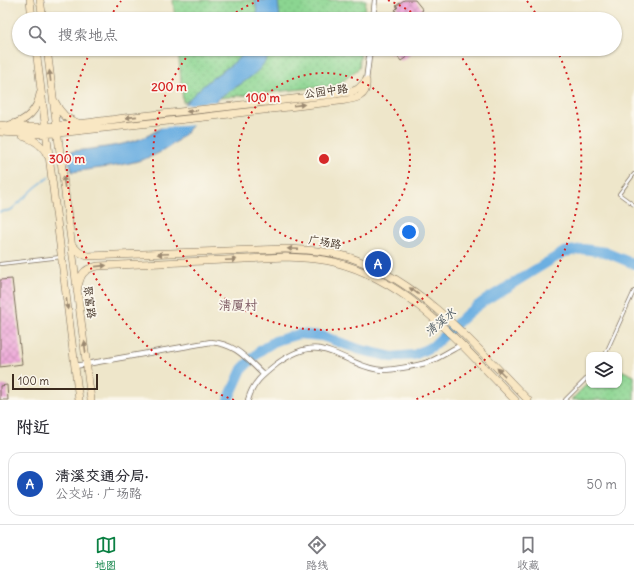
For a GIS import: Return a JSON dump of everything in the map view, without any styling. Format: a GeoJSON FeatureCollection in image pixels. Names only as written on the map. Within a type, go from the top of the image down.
{"type":"FeatureCollection","features":[{"type":"Feature","properties":{"kind":"street"},"geometry":{"type":"LineString","coordinates":[[30,0],[31,12]]}},
{"type":"Feature","properties":{"kind":"street"},"geometry":{"type":"LineString","coordinates":[[40,0],[42,12]]}},
{"type":"Feature","properties":{"kind":"street"},"geometry":{"type":"LineString","coordinates":[[37,56],[50,160]]}},
{"type":"Feature","properties":{"kind":"street"},"geometry":{"type":"LineString","coordinates":[[48,56],[57,129]]}},
{"type":"Feature","properties":{"kind":"street","name":"公园中路"},"geometry":{"type":"LineString","coordinates":[[57,129],[161,122],[353,98],[365,92],[367,88],[366,81],[369,56]]}},
{"type":"Feature","properties":{"kind":"street","name":"公园中路"},"geometry":{"type":"LineString","coordinates":[[80,123],[351,92],[358,89],[366,81]]}},
{"type":"Feature","properties":{"kind":"street"},"geometry":{"type":"LineString","coordinates":[[8,126],[17,123],[33,112],[38,103],[41,90]]}},
{"type":"Feature","properties":{"kind":"street"},"geometry":{"type":"LineString","coordinates":[[53,97],[58,109],[64,116],[71,121],[80,123]]}},
{"type":"Feature","properties":{"kind":"street"},"geometry":{"type":"LineString","coordinates":[[17,134],[57,129],[80,123]]}},
{"type":"Feature","properties":{"kind":"street"},"geometry":{"type":"LineString","coordinates":[[0,125],[46,130]]}},
{"type":"Feature","properties":{"kind":"street","name":"聚富路"},"geometry":{"type":"LineString","coordinates":[[57,129],[91,400]]}},
{"type":"Feature","properties":{"kind":"street"},"geometry":{"type":"LineString","coordinates":[[0,132],[17,134],[29,138],[39,144],[46,152],[50,160]]}},
{"type":"Feature","properties":{"kind":"street","name":"聚富路"},"geometry":{"type":"LineString","coordinates":[[50,160],[79,400]]}},
{"type":"Feature","properties":{"kind":"street","name":"广场路"},"geometry":{"type":"LineString","coordinates":[[71,244],[79,252],[87,256],[97,257],[285,249],[313,250],[336,254],[356,260],[390,276],[427,301],[467,338],[528,400]]}},
{"type":"Feature","properties":{"kind":"street","name":"广场路"},"geometry":{"type":"LineString","coordinates":[[77,291],[79,280],[83,272],[89,268],[98,266],[286,258],[334,262],[353,268],[397,290],[421,308],[460,344],[515,400]]}},
{"type":"Feature","properties":{"kind":"street"},"geometry":{"type":"LineString","coordinates":[[75,366],[211,342],[228,345],[243,354],[262,374]]}},
{"type":"Feature","properties":{"kind":"street"},"geometry":{"type":"LineString","coordinates":[[248,400],[250,392],[262,374],[291,354],[300,350],[321,348],[331,351],[360,365],[383,370],[431,362],[460,344]]}},
{"type":"Feature","properties":{"kind":"lane"},"geometry":{"type":"LineString","coordinates":[[634,174],[619,194],[634,205]]}},
{"type":"Feature","properties":{"kind":"lane"},"geometry":{"type":"LineString","coordinates":[[0,264],[61,256]]}},
{"type":"Feature","properties":{"kind":"lane"},"geometry":{"type":"LineString","coordinates":[[606,352],[634,291]]}},
{"type":"Feature","properties":{"kind":"lane"},"geometry":{"type":"LineString","coordinates":[[565,400],[586,379]]}},
{"type":"Feature","properties":{"kind":"green space"},"geometry":{"type":"Polygon","coordinates":[[[173,0],[366,0],[365,12],[174,12],[173,0]]]}},
{"type":"Feature","properties":{"kind":"green space"},"geometry":{"type":"Polygon","coordinates":[[[179,56],[360,56],[359,68],[338,85],[183,102],[179,56]]]}},
{"type":"Feature","properties":{"kind":"green space"},"geometry":{"type":"Polygon","coordinates":[[[622,370],[634,376],[634,400],[571,400],[586,385],[586,388],[622,388],[622,370]]]}},
{"type":"Feature","properties":{"kind":"water"},"geometry":{"type":"Polygon","coordinates":[[[255,0],[278,0],[279,12],[257,12],[255,0]]]}},
{"type":"Feature","properties":{"kind":"water"},"geometry":{"type":"Polygon","coordinates":[[[241,56],[268,56],[256,72],[244,82],[218,99],[177,141],[153,156],[127,164],[72,172],[68,152],[119,145],[143,138],[154,132],[164,125],[210,80],[241,56]]]}},
{"type":"Feature","properties":{"kind":"pier"},"geometry":{"type":"Polygon","coordinates":[[[219,101],[195,125],[157,128],[164,123],[179,105],[219,101]]]}},
{"type":"Feature","properties":{"kind":"building"},"geometry":{"type":"Polygon","coordinates":[[[404,0],[415,0],[423,10],[420,12],[396,12],[395,10],[398,7],[396,6],[404,0]]]}},
{"type":"Feature","properties":{"kind":"building"},"geometry":{"type":"Polygon","coordinates":[[[397,56],[408,56],[401,61],[397,56]]]}},
{"type":"Feature","properties":{"kind":"building"},"geometry":{"type":"Polygon","coordinates":[[[12,279],[22,364],[0,367],[0,280],[12,279]]]}},
{"type":"Feature","properties":{"kind":"building"},"geometry":{"type":"Polygon","coordinates":[[[7,385],[8,400],[0,400],[0,386],[7,385]]]}},
{"type":"Feature","properties":{"kind":"waterway"},"geometry":{"type":"LineString","coordinates":[[64,167],[70,162]]}},
{"type":"Feature","properties":{"kind":"waterway"},"geometry":{"type":"LineString","coordinates":[[0,212],[11,210],[49,177]]}},
{"type":"Feature","properties":{"kind":"waterway","name":"清溪水"},"geometry":{"type":"LineString","coordinates":[[228,400],[242,369],[261,350],[275,341],[299,334],[322,336],[361,350],[392,357],[414,355],[433,346],[468,313],[484,301],[564,252],[583,249],[605,252],[634,264]]}},
{"type":"Feature","properties":{"kind":"place","name":"清溪交通分局·"},"geometry":{"type":"Point","coordinates":[378,264]}},
{"type":"Feature","properties":{"kind":"district","name":"清厦村"},"geometry":{"type":"Point","coordinates":[238,305]}}]}
